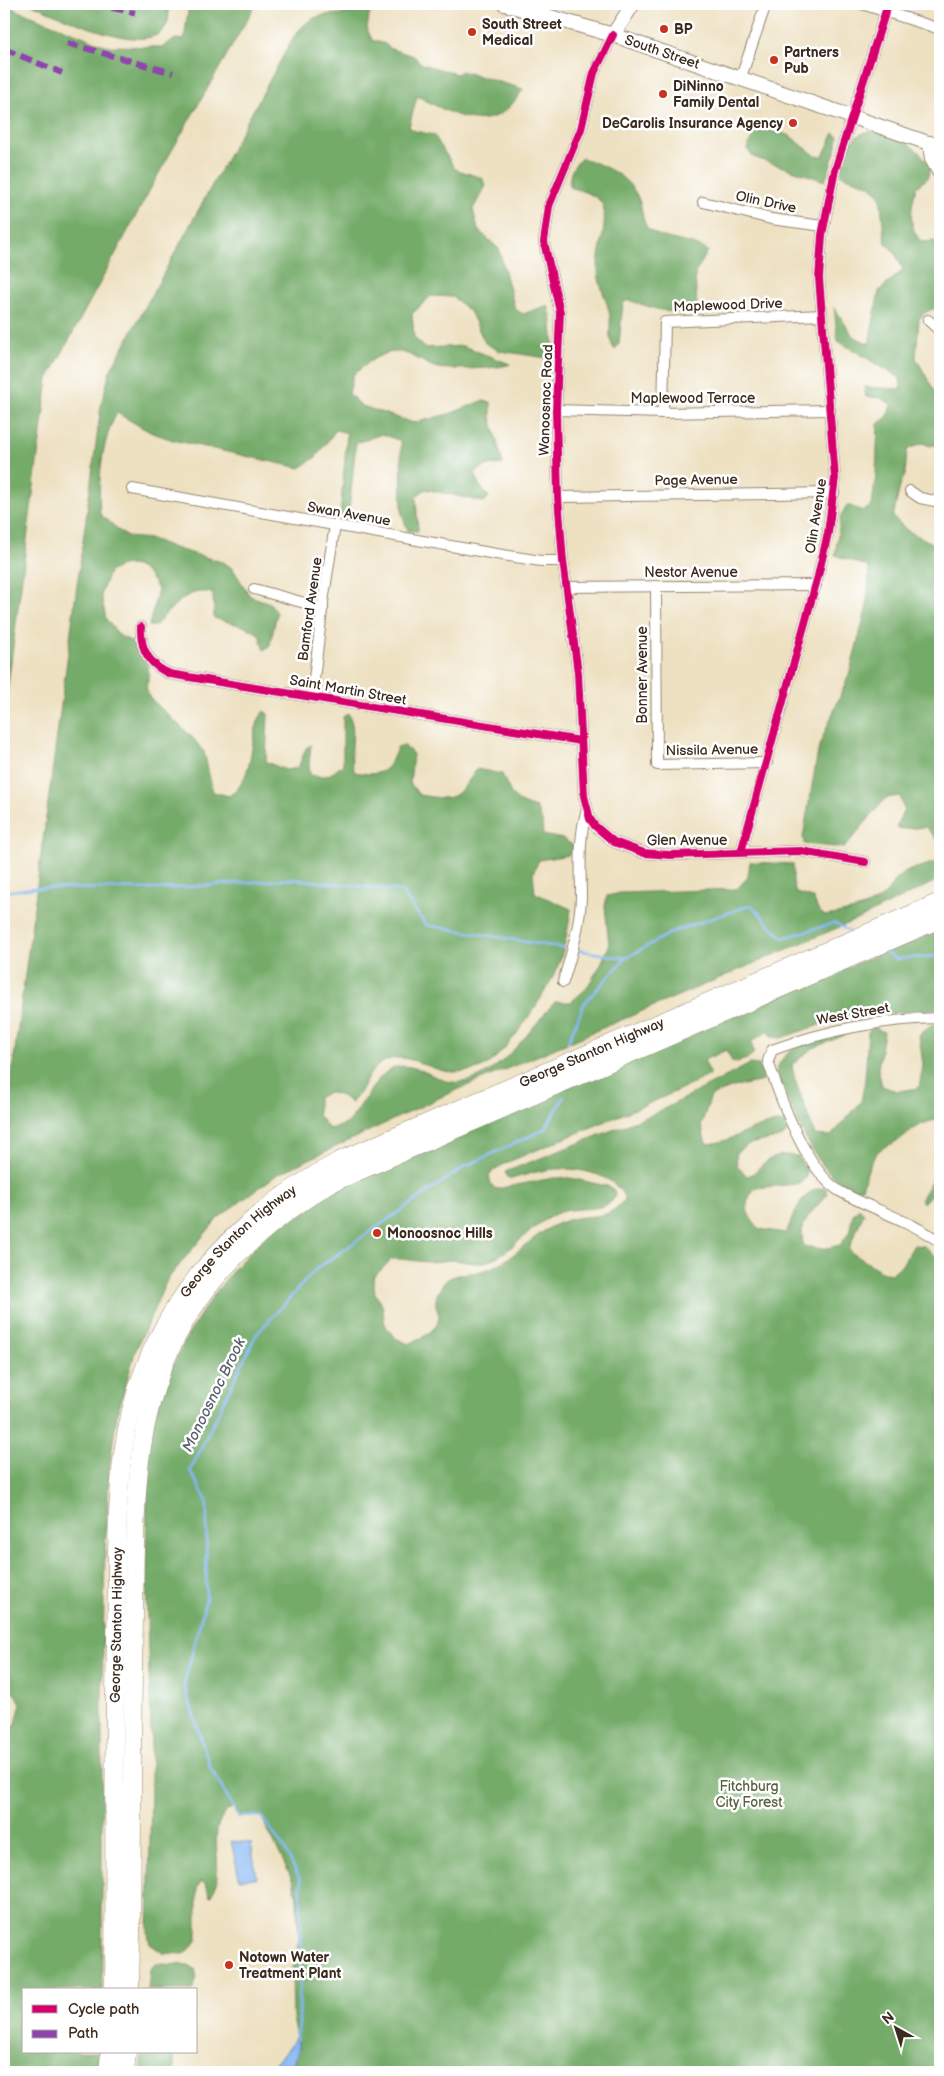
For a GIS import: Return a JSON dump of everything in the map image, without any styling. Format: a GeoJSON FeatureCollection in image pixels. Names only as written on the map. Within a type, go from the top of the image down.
{"type":"FeatureCollection","features":[{"type":"Feature","properties":{"kind":"highway","name":"George Stanton Highway"},"geometry":{"type":"LineString","coordinates":[[130,1988],[133,1880],[133,1688],[139,1460],[144,1427],[160,1375],[178,1334],[204,1292],[230,1261],[252,1240],[295,1206],[329,1184],[872,940],[940,902]]}},
{"type":"Feature","properties":{"kind":"highway","name":"George Stanton Highway"},"geometry":{"type":"LineString","coordinates":[[114,1988],[114,1718],[123,1462],[128,1426],[143,1373],[161,1333],[193,1283],[227,1240],[256,1214],[298,1183],[339,1161],[843,944],[899,937],[940,919]]}},
{"type":"Feature","properties":{"kind":"highway"},"geometry":{"type":"LineString","coordinates":[[108,2072],[110,2054]]}},
{"type":"Feature","properties":{"kind":"highway"},"geometry":{"type":"LineString","coordinates":[[125,2072],[127,2054]]}},
{"type":"Feature","properties":{"kind":"main road","name":"South Street"},"geometry":{"type":"LineString","coordinates":[[505,4],[613,35],[740,80],[935,145],[932,159],[940,173]]}},
{"type":"Feature","properties":{"kind":"main road","name":"Wanoosnoc Road"},"geometry":{"type":"LineString","coordinates":[[613,35],[633,4]]}},
{"type":"Feature","properties":{"kind":"street"},"geometry":{"type":"LineString","coordinates":[[740,80],[766,4]]}},
{"type":"Feature","properties":{"kind":"street"},"geometry":{"type":"LineString","coordinates":[[862,4],[887,8],[940,29]]}},
{"type":"Feature","properties":{"kind":"street","name":"Olin Avenue"},"geometry":{"type":"LineString","coordinates":[[741,852],[816,585],[828,533],[835,478],[819,278],[823,226],[835,170],[850,116],[887,8]]}},
{"type":"Feature","properties":{"kind":"street","name":"Wanoosnoc Road"},"geometry":{"type":"LineString","coordinates":[[563,982],[579,920],[581,900],[581,828],[587,809],[580,741],[578,673],[563,561],[558,497],[556,410],[560,312],[544,242],[549,206],[581,129],[594,73],[613,35]]}},
{"type":"Feature","properties":{"kind":"street","name":"Olin Drive"},"geometry":{"type":"LineString","coordinates":[[703,202],[771,219],[823,226]]}},
{"type":"Feature","properties":{"kind":"street","name":"Maplewood Drive"},"geometry":{"type":"LineString","coordinates":[[663,413],[666,322],[822,315]]}},
{"type":"Feature","properties":{"kind":"street"},"geometry":{"type":"LineString","coordinates":[[928,320],[940,331]]}},
{"type":"Feature","properties":{"kind":"street","name":"Maplewood Terrace"},"geometry":{"type":"LineString","coordinates":[[556,410],[663,413],[830,410]]}},
{"type":"Feature","properties":{"kind":"street","name":"Swan Avenue"},"geometry":{"type":"LineString","coordinates":[[132,489],[490,553],[541,561],[563,561]]}},
{"type":"Feature","properties":{"kind":"street"},"geometry":{"type":"LineString","coordinates":[[910,491],[920,498],[940,502]]}},
{"type":"Feature","properties":{"kind":"street","name":"Page Avenue"},"geometry":{"type":"LineString","coordinates":[[558,497],[834,493]]}},
{"type":"Feature","properties":{"kind":"street","name":"Bamford Avenue"},"geometry":{"type":"LineString","coordinates":[[312,696],[335,526]]}},
{"type":"Feature","properties":{"kind":"street","name":"Nestor Avenue"},"geometry":{"type":"LineString","coordinates":[[566,587],[816,585]]}},
{"type":"Feature","properties":{"kind":"street","name":"Bonner Avenue"},"geometry":{"type":"LineString","coordinates":[[656,586],[657,764]]}},
{"type":"Feature","properties":{"kind":"street"},"geometry":{"type":"LineString","coordinates":[[254,590],[323,608]]}},
{"type":"Feature","properties":{"kind":"street","name":"Saint Martin Street"},"geometry":{"type":"LineString","coordinates":[[141,626],[142,644],[146,655],[160,670],[170,674],[580,741]]}},
{"type":"Feature","properties":{"kind":"street","name":"Nissila Avenue"},"geometry":{"type":"LineString","coordinates":[[657,764],[767,763]]}},
{"type":"Feature","properties":{"kind":"street","name":"Glen Avenue"},"geometry":{"type":"LineString","coordinates":[[587,809],[592,823],[606,836],[618,844],[639,852],[670,855],[801,852],[865,862]]}},
{"type":"Feature","properties":{"kind":"street","name":"West Street"},"geometry":{"type":"LineString","coordinates":[[940,1018],[874,1022],[809,1036],[772,1050],[768,1061],[802,1144],[826,1182],[841,1192],[889,1213],[940,1242]]}},
{"type":"Feature","properties":{"kind":"green space"},"geometry":{"type":"Polygon","coordinates":[[[31,4],[166,4],[169,18],[166,26],[156,35],[141,38],[122,37],[102,32],[31,4]]]}},
{"type":"Feature","properties":{"kind":"green space"},"geometry":{"type":"Polygon","coordinates":[[[189,4],[256,4],[159,173],[48,379],[4,715],[4,5],[107,46],[162,47],[176,39],[184,40],[189,4]]]}},
{"type":"Feature","properties":{"kind":"green space"},"geometry":{"type":"Polygon","coordinates":[[[352,4],[371,4],[367,29],[372,40],[385,44],[391,49],[414,56],[422,64],[457,74],[461,71],[523,89],[511,105],[499,114],[487,119],[473,119],[460,116],[417,96],[409,127],[415,131],[434,135],[455,169],[482,178],[486,186],[473,209],[478,230],[499,249],[515,309],[523,314],[548,305],[552,322],[554,354],[547,358],[500,351],[485,343],[471,313],[453,297],[431,296],[412,314],[414,337],[425,348],[463,346],[510,364],[487,368],[444,369],[404,353],[392,352],[376,358],[353,375],[349,394],[362,406],[414,423],[452,413],[482,401],[491,402],[491,417],[503,464],[486,466],[475,472],[479,485],[489,497],[484,502],[425,489],[416,497],[418,531],[408,531],[402,514],[401,441],[382,434],[356,443],[349,511],[346,519],[340,517],[347,433],[336,430],[316,457],[300,468],[173,440],[150,432],[117,413],[107,436],[104,449],[100,489],[100,514],[127,537],[152,539],[174,548],[225,563],[233,569],[250,596],[270,603],[277,613],[270,645],[264,650],[259,634],[246,627],[214,618],[213,594],[204,592],[188,596],[173,607],[155,626],[149,626],[158,589],[143,570],[131,565],[109,572],[101,594],[106,619],[120,636],[133,642],[148,665],[149,676],[146,688],[150,698],[193,738],[204,752],[213,792],[229,796],[238,788],[244,778],[255,730],[264,711],[268,714],[266,762],[286,770],[298,768],[306,748],[311,745],[310,775],[320,776],[332,773],[343,764],[343,717],[348,713],[353,735],[352,757],[355,772],[371,774],[382,771],[390,763],[397,748],[404,745],[413,754],[410,783],[419,795],[441,798],[454,796],[464,787],[477,769],[502,774],[508,788],[517,800],[536,808],[542,821],[543,835],[563,839],[574,846],[569,855],[539,860],[533,873],[535,893],[571,909],[560,961],[552,979],[524,1024],[501,1053],[479,1069],[458,1072],[443,1071],[407,1059],[389,1059],[375,1068],[351,1103],[342,1096],[328,1092],[318,1098],[318,1115],[329,1129],[347,1123],[374,1085],[386,1072],[393,1068],[411,1067],[440,1079],[458,1082],[474,1079],[490,1070],[519,1044],[555,1002],[571,1002],[586,989],[609,946],[605,906],[607,896],[620,893],[737,889],[748,877],[750,862],[793,864],[793,882],[796,893],[813,898],[818,910],[825,916],[866,906],[886,893],[904,873],[940,859],[940,879],[863,917],[443,1096],[278,1174],[218,1218],[167,1280],[135,1352],[117,1415],[110,1462],[105,1550],[102,1697],[102,1988],[22,1988],[22,2054],[99,2054],[98,2072],[4,2072],[4,1737],[16,1723],[21,1703],[13,1692],[4,1691],[4,1132],[101,406],[110,371],[294,36],[306,24],[317,17],[329,14],[346,14],[352,4]]]}},
{"type":"Feature","properties":{"kind":"green space"},"geometry":{"type":"Polygon","coordinates":[[[758,124],[790,136],[816,156],[823,156],[834,133],[838,136],[837,146],[825,181],[753,157],[747,149],[758,124]]]}},
{"type":"Feature","properties":{"kind":"green space"},"geometry":{"type":"Polygon","coordinates":[[[870,131],[897,139],[911,146],[918,151],[930,166],[928,178],[916,187],[912,209],[912,223],[917,236],[922,242],[935,241],[940,247],[940,306],[926,312],[919,319],[916,358],[940,401],[940,444],[930,446],[922,443],[907,450],[905,476],[901,482],[893,517],[908,531],[940,547],[940,843],[926,827],[902,829],[896,827],[904,810],[900,796],[886,798],[844,848],[804,844],[803,837],[819,746],[849,675],[867,606],[869,567],[835,555],[841,515],[847,505],[863,511],[872,506],[876,474],[878,424],[888,416],[891,404],[881,398],[866,397],[864,387],[901,389],[900,378],[838,341],[834,307],[853,336],[869,344],[879,291],[903,270],[895,253],[885,242],[880,195],[869,185],[841,175],[848,147],[856,137],[870,131]]]}},
{"type":"Feature","properties":{"kind":"green space"},"geometry":{"type":"Polygon","coordinates":[[[582,158],[609,169],[631,186],[640,203],[646,225],[651,231],[663,237],[695,245],[708,251],[695,273],[697,308],[689,311],[672,312],[628,300],[623,303],[619,344],[615,350],[610,338],[609,311],[598,275],[604,212],[598,199],[570,187],[572,171],[582,158]]]}},
{"type":"Feature","properties":{"kind":"green space","name":"Fitchburg City Forest"},"geometry":{"type":"Polygon","coordinates":[[[940,928],[940,1008],[834,1020],[781,1038],[773,1037],[767,1032],[751,1042],[754,1053],[747,1059],[733,1063],[726,1050],[704,1060],[711,1075],[659,1099],[508,1162],[494,1170],[489,1176],[491,1184],[496,1189],[553,1178],[570,1178],[611,1187],[615,1192],[614,1199],[609,1204],[594,1208],[560,1212],[540,1224],[501,1255],[490,1260],[477,1263],[453,1260],[430,1262],[392,1259],[373,1278],[375,1293],[383,1307],[384,1321],[395,1338],[409,1344],[423,1337],[432,1331],[438,1322],[436,1298],[446,1280],[457,1275],[482,1271],[493,1267],[512,1256],[556,1224],[576,1218],[605,1214],[612,1211],[625,1199],[620,1190],[603,1177],[580,1170],[546,1170],[511,1179],[507,1177],[505,1172],[656,1113],[750,1064],[759,1065],[764,1081],[733,1087],[711,1096],[701,1125],[706,1144],[726,1140],[764,1125],[785,1123],[787,1133],[782,1137],[749,1144],[736,1152],[737,1165],[747,1176],[754,1173],[771,1159],[784,1155],[798,1156],[807,1172],[806,1178],[797,1184],[755,1188],[748,1199],[747,1209],[751,1219],[759,1229],[786,1233],[800,1203],[805,1197],[818,1189],[826,1188],[828,1194],[812,1211],[804,1224],[802,1238],[804,1246],[823,1249],[840,1245],[849,1233],[853,1214],[859,1208],[864,1213],[849,1248],[852,1253],[881,1271],[891,1274],[902,1265],[914,1245],[924,1246],[939,1260],[940,2072],[297,2072],[295,2062],[299,2049],[293,2018],[292,1973],[299,1939],[297,1898],[293,1881],[261,1816],[239,1817],[233,1807],[223,1815],[218,1825],[216,1837],[217,1874],[215,1886],[210,1897],[206,1884],[201,1881],[197,1889],[197,1941],[189,1950],[183,1954],[163,1953],[150,1944],[148,1934],[151,1727],[146,1530],[149,1455],[151,1434],[160,1398],[181,1348],[226,1279],[263,1239],[287,1219],[313,1202],[367,1172],[940,928]]]}},
{"type":"Feature","properties":{"kind":"green space"},"geometry":{"type":"Polygon","coordinates":[[[934,1024],[940,1026],[940,1120],[927,1122],[882,1148],[871,1162],[862,1188],[847,1186],[833,1177],[820,1162],[809,1144],[776,1072],[780,1062],[787,1054],[804,1043],[845,1031],[847,1034],[813,1048],[792,1065],[795,1080],[815,1135],[831,1136],[861,1102],[865,1080],[868,1032],[874,1027],[884,1032],[878,1069],[882,1086],[897,1091],[919,1088],[923,1065],[919,1035],[934,1024]]]}},
{"type":"Feature","properties":{"kind":"green space"},"geometry":{"type":"Polygon","coordinates":[[[940,1166],[940,1185],[923,1203],[921,1198],[940,1166]]]}},
{"type":"Feature","properties":{"kind":"green space"},"geometry":{"type":"Polygon","coordinates":[[[156,1964],[189,1965],[195,1969],[197,1978],[193,1988],[148,1988],[150,1969],[156,1964]]]}},
{"type":"Feature","properties":{"kind":"green space"},"geometry":{"type":"Polygon","coordinates":[[[142,2054],[174,2054],[174,2072],[140,2072],[142,2054]]]}},
{"type":"Feature","properties":{"kind":"water"},"geometry":{"type":"Polygon","coordinates":[[[231,1841],[251,1843],[257,1878],[240,1879],[231,1841]]]}},
{"type":"Feature","properties":{"kind":"water"},"geometry":{"type":"Polygon","coordinates":[[[296,2035],[299,2049],[289,2072],[267,2072],[290,2047],[296,2035]]]}},
{"type":"Feature","properties":{"kind":"waterway"},"geometry":{"type":"LineString","coordinates":[[4,892],[33,888],[160,889],[293,879],[401,891],[426,925],[563,948]]}},
{"type":"Feature","properties":{"kind":"waterway","name":"Monoosnoc Brook"},"geometry":{"type":"LineString","coordinates":[[568,1042],[585,1002],[626,958],[672,932],[751,905],[783,938],[835,923],[851,932]]}},
{"type":"Feature","properties":{"kind":"waterway"},"geometry":{"type":"LineString","coordinates":[[577,950],[625,958]]}},
{"type":"Feature","properties":{"kind":"waterway","name":"Monoosnoc Brook"},"geometry":{"type":"LineString","coordinates":[[883,951],[896,959],[940,956]]}},
{"type":"Feature","properties":{"kind":"waterway","name":"Monoosnoc Brook"},"geometry":{"type":"LineString","coordinates":[[296,2042],[299,2024],[301,1881],[284,1848],[261,1816],[239,1817],[210,1767],[184,1685],[206,1599],[207,1501],[190,1471],[256,1335],[316,1269],[464,1167],[545,1129],[564,1097]]}},
{"type":"Feature","properties":{"kind":"marked path"},"geometry":{"type":"LineString","coordinates":[[94,4],[135,13]]}},
{"type":"Feature","properties":{"kind":"marked path"},"geometry":{"type":"LineString","coordinates":[[67,43],[173,73]]}},
{"type":"Feature","properties":{"kind":"marked path"},"geometry":{"type":"LineString","coordinates":[[4,49],[62,73]]}},
{"type":"Feature","properties":{"kind":"cycle path"},"geometry":{"type":"LineString","coordinates":[[741,852],[818,576],[828,533],[835,478],[819,278],[822,235],[835,170],[888,4]]}},
{"type":"Feature","properties":{"kind":"cycle path"},"geometry":{"type":"LineString","coordinates":[[613,35],[594,73],[581,129],[549,206],[544,242],[560,312],[556,410],[558,497],[563,561],[578,673],[584,796],[590,819],[595,826],[614,842],[644,853],[670,855],[801,851],[865,862]]}},
{"type":"Feature","properties":{"kind":"cycle path"},"geometry":{"type":"LineString","coordinates":[[141,627],[142,642],[147,655],[156,666],[170,674],[581,741]]}},
{"type":"Feature","properties":{"kind":"place","name":"BP"},"geometry":{"type":"Point","coordinates":[664,29]}},
{"type":"Feature","properties":{"kind":"place","name":"South Street Medical"},"geometry":{"type":"Point","coordinates":[472,32]}},
{"type":"Feature","properties":{"kind":"place","name":"Partners Pub"},"geometry":{"type":"Point","coordinates":[774,60]}},
{"type":"Feature","properties":{"kind":"place","name":"DiNinno Family Dental"},"geometry":{"type":"Point","coordinates":[663,94]}},
{"type":"Feature","properties":{"kind":"place","name":"DeCarolis Insurance Agency"},"geometry":{"type":"Point","coordinates":[793,123]}},
{"type":"Feature","properties":{"kind":"place","name":"Monoosnoc Hills"},"geometry":{"type":"Point","coordinates":[377,1233]}},
{"type":"Feature","properties":{"kind":"place","name":"Notown Water Treatment Plant"},"geometry":{"type":"Point","coordinates":[229,1965]}}]}
